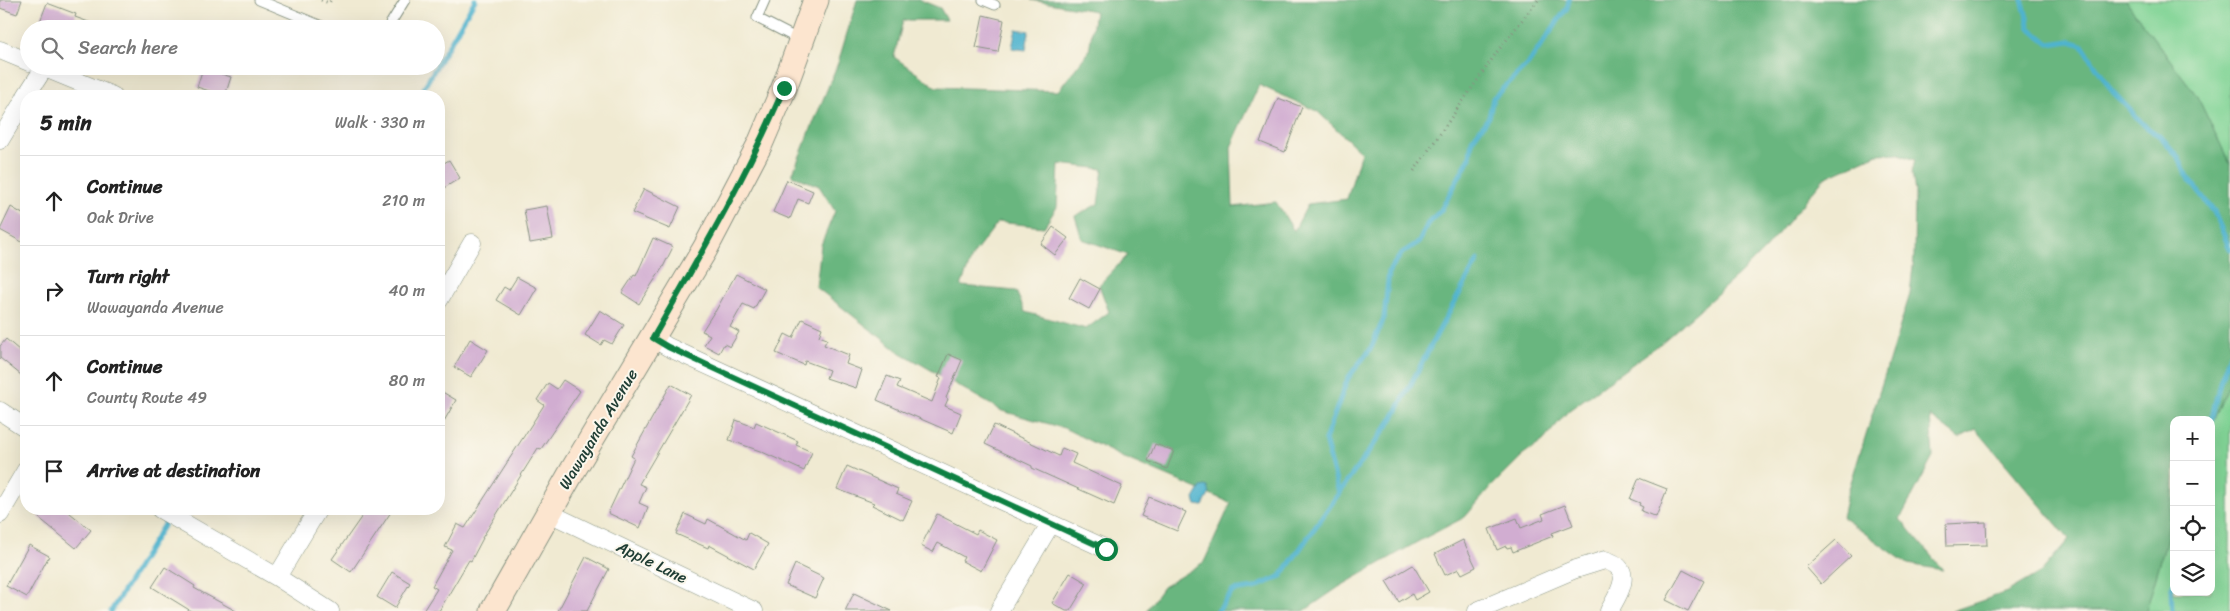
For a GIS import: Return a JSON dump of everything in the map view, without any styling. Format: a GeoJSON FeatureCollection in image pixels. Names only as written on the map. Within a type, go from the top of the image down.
{"type":"FeatureCollection","features":[{"type":"Feature","properties":{"kind":"street","name":"Wawayanda Avenue"},"geometry":{"type":"LineString","coordinates":[[493,611],[705,249],[760,144],[802,41],[816,0]]}},
{"type":"Feature","properties":{"kind":"street"},"geometry":{"type":"LineString","coordinates":[[0,50],[20,58]]}},
{"type":"Feature","properties":{"kind":"street"},"geometry":{"type":"LineString","coordinates":[[28,90],[33,75]]}},
{"type":"Feature","properties":{"kind":"street"},"geometry":{"type":"LineString","coordinates":[[62,75],[98,90]]}},
{"type":"Feature","properties":{"kind":"street"},"geometry":{"type":"LineString","coordinates":[[0,140],[20,106]]}},
{"type":"Feature","properties":{"kind":"street"},"geometry":{"type":"LineString","coordinates":[[445,290],[472,243]]}},
{"type":"Feature","properties":{"kind":"street"},"geometry":{"type":"LineString","coordinates":[[653,338],[668,347],[1050,525],[1106,549]]}},
{"type":"Feature","properties":{"kind":"street"},"geometry":{"type":"LineString","coordinates":[[0,412],[20,424]]}},
{"type":"Feature","properties":{"kind":"street"},"geometry":{"type":"LineString","coordinates":[[0,514],[20,480]]}},
{"type":"Feature","properties":{"kind":"street","name":"Apple Lane"},"geometry":{"type":"LineString","coordinates":[[549,513],[754,611]]}},
{"type":"Feature","properties":{"kind":"street"},"geometry":{"type":"LineString","coordinates":[[170,515],[330,611]]}},
{"type":"Feature","properties":{"kind":"street"},"geometry":{"type":"LineString","coordinates":[[276,577],[314,515]]}},
{"type":"Feature","properties":{"kind":"street"},"geometry":{"type":"LineString","coordinates":[[999,611],[1050,525]]}},
{"type":"Feature","properties":{"kind":"street"},"geometry":{"type":"LineString","coordinates":[[1477,611],[1598,561],[1612,562],[1622,572],[1623,586],[1609,611]]}},
{"type":"Feature","properties":{"kind":"lane"},"geometry":{"type":"LineString","coordinates":[[259,0],[307,20]]}},
{"type":"Feature","properties":{"kind":"lane"},"geometry":{"type":"LineString","coordinates":[[392,20],[404,0]]}},
{"type":"Feature","properties":{"kind":"lane"},"geometry":{"type":"LineString","coordinates":[[764,0],[757,18],[802,41]]}},
{"type":"Feature","properties":{"kind":"lane"},"geometry":{"type":"LineString","coordinates":[[983,0],[994,5]]}},
{"type":"Feature","properties":{"kind":"path"},"geometry":{"type":"LineString","coordinates":[[321,0],[329,3],[331,0]]}},
{"type":"Feature","properties":{"kind":"path"},"geometry":{"type":"LineString","coordinates":[[1414,171],[1497,52],[1538,0]]}},
{"type":"Feature","properties":{"kind":"green space"},"geometry":{"type":"Polygon","coordinates":[[[857,0],[920,0],[940,8],[947,20],[903,20],[894,57],[936,87],[1058,91],[1089,51],[1095,11],[1031,0],[2125,0],[2197,96],[2230,164],[2230,382],[2215,416],[2170,416],[2170,510],[2166,542],[2146,611],[1952,611],[2007,592],[2041,572],[2069,539],[1976,429],[1959,438],[1930,416],[1933,457],[1900,519],[1943,570],[1908,564],[1842,517],[1847,495],[1910,294],[1914,257],[1915,191],[1912,173],[1915,160],[1897,153],[1877,154],[1824,178],[1766,248],[1741,273],[1660,344],[1568,411],[1543,441],[1522,456],[1465,517],[1339,587],[1304,611],[1146,611],[1163,587],[1204,562],[1231,503],[1122,457],[1064,428],[1002,411],[898,351],[816,287],[821,245],[835,211],[819,186],[792,175],[838,63],[857,0]],[[1259,85],[1231,147],[1233,207],[1276,202],[1294,231],[1308,204],[1347,199],[1361,152],[1317,111],[1259,85]],[[1059,164],[1057,207],[1044,227],[998,222],[973,255],[961,286],[1016,291],[1025,312],[1086,329],[1109,312],[1099,285],[1128,255],[1082,239],[1075,216],[1098,204],[1103,169],[1059,164]]]}},
{"type":"Feature","properties":{"kind":"green space"},"geometry":{"type":"Polygon","coordinates":[[[2125,0],[2230,0],[2230,164],[2197,96],[2125,0]]]}},
{"type":"Feature","properties":{"kind":"green space"},"geometry":{"type":"Polygon","coordinates":[[[2230,382],[2230,611],[2146,611],[2166,542],[2170,510],[2170,596],[2215,596],[2215,416],[2230,382]]]}},
{"type":"Feature","properties":{"kind":"water"},"geometry":{"type":"Polygon","coordinates":[[[1016,29],[1029,31],[1026,50],[1012,48],[1016,29]]]}},
{"type":"Feature","properties":{"kind":"water"},"geometry":{"type":"Polygon","coordinates":[[[1201,487],[1208,487],[1210,493],[1203,506],[1196,505],[1194,499],[1201,487]]]}},
{"type":"Feature","properties":{"kind":"building"},"geometry":{"type":"Polygon","coordinates":[[[0,0],[22,0],[17,14],[0,8],[0,0]]]}},
{"type":"Feature","properties":{"kind":"building"},"geometry":{"type":"Polygon","coordinates":[[[47,3],[76,14],[75,17],[83,20],[41,20],[47,3]]]}},
{"type":"Feature","properties":{"kind":"building"},"geometry":{"type":"Polygon","coordinates":[[[983,15],[1004,20],[998,52],[976,48],[983,15]]]}},
{"type":"Feature","properties":{"kind":"building"},"geometry":{"type":"Polygon","coordinates":[[[201,75],[225,75],[231,77],[227,90],[206,90],[197,87],[201,75]]]}},
{"type":"Feature","properties":{"kind":"building"},"geometry":{"type":"Polygon","coordinates":[[[1278,98],[1302,107],[1285,152],[1260,142],[1278,98]]]}},
{"type":"Feature","properties":{"kind":"building"},"geometry":{"type":"Polygon","coordinates":[[[449,160],[460,178],[445,187],[445,162],[449,160]]]}},
{"type":"Feature","properties":{"kind":"building"},"geometry":{"type":"Polygon","coordinates":[[[787,180],[813,191],[808,203],[798,199],[790,219],[773,212],[787,180]]]}},
{"type":"Feature","properties":{"kind":"building"},"geometry":{"type":"Polygon","coordinates":[[[644,189],[680,207],[670,229],[632,213],[644,189]]]}},
{"type":"Feature","properties":{"kind":"building"},"geometry":{"type":"Polygon","coordinates":[[[547,206],[553,239],[530,243],[524,210],[547,206]]]}},
{"type":"Feature","properties":{"kind":"building"},"geometry":{"type":"Polygon","coordinates":[[[11,207],[20,212],[20,241],[0,230],[11,207]]]}},
{"type":"Feature","properties":{"kind":"building"},"geometry":{"type":"Polygon","coordinates":[[[1053,227],[1068,238],[1055,255],[1041,244],[1053,227]]]}},
{"type":"Feature","properties":{"kind":"building"},"geometry":{"type":"Polygon","coordinates":[[[653,238],[673,247],[663,267],[639,304],[622,293],[634,275],[636,276],[653,238]]]}},
{"type":"Feature","properties":{"kind":"building"},"geometry":{"type":"Polygon","coordinates":[[[736,274],[765,289],[754,309],[743,304],[730,327],[739,332],[730,347],[724,344],[719,353],[704,345],[710,335],[702,331],[736,274]]]}},
{"type":"Feature","properties":{"kind":"building"},"geometry":{"type":"Polygon","coordinates":[[[517,277],[537,288],[521,315],[496,300],[504,287],[509,290],[517,277]]]}},
{"type":"Feature","properties":{"kind":"building"},"geometry":{"type":"Polygon","coordinates":[[[1080,278],[1100,289],[1089,309],[1069,298],[1080,278]]]}},
{"type":"Feature","properties":{"kind":"building"},"geometry":{"type":"Polygon","coordinates":[[[600,310],[624,325],[612,344],[604,340],[601,345],[585,335],[600,310]]]}},
{"type":"Feature","properties":{"kind":"building"},"geometry":{"type":"Polygon","coordinates":[[[802,319],[822,328],[819,336],[827,339],[824,345],[849,355],[846,364],[862,370],[856,388],[826,378],[829,370],[805,361],[804,365],[776,353],[785,334],[793,338],[802,319]]]}},
{"type":"Feature","properties":{"kind":"building"},"geometry":{"type":"Polygon","coordinates":[[[6,339],[20,351],[20,374],[0,358],[0,346],[6,339]]]}},
{"type":"Feature","properties":{"kind":"building"},"geometry":{"type":"Polygon","coordinates":[[[470,339],[488,350],[471,377],[454,367],[470,339]]]}},
{"type":"Feature","properties":{"kind":"building"},"geometry":{"type":"Polygon","coordinates":[[[948,354],[962,360],[946,398],[948,399],[945,406],[961,413],[953,433],[877,400],[887,376],[900,381],[897,387],[932,402],[941,378],[938,377],[948,354]]]}},
{"type":"Feature","properties":{"kind":"building"},"geometry":{"type":"Polygon","coordinates":[[[563,380],[580,391],[541,449],[538,448],[439,611],[423,611],[437,589],[432,586],[452,550],[445,547],[457,524],[465,528],[544,405],[537,400],[548,383],[557,389],[563,380]]]}},
{"type":"Feature","properties":{"kind":"building"},"geometry":{"type":"Polygon","coordinates":[[[671,384],[691,395],[639,484],[646,487],[639,503],[648,507],[640,528],[608,513],[634,458],[631,456],[671,384]]]}},
{"type":"Feature","properties":{"kind":"building"},"geometry":{"type":"Polygon","coordinates":[[[445,394],[456,400],[445,419],[445,394]]]}},
{"type":"Feature","properties":{"kind":"building"},"geometry":{"type":"Polygon","coordinates":[[[736,420],[754,427],[756,422],[798,441],[796,445],[812,452],[804,471],[760,451],[729,440],[736,420]]]}},
{"type":"Feature","properties":{"kind":"building"},"geometry":{"type":"Polygon","coordinates":[[[994,425],[1059,456],[1062,448],[1076,454],[1072,463],[1122,486],[1114,505],[1032,468],[1032,466],[985,444],[994,425]]]}},
{"type":"Feature","properties":{"kind":"building"},"geometry":{"type":"Polygon","coordinates":[[[1155,444],[1174,451],[1167,469],[1148,461],[1155,444]]]}},
{"type":"Feature","properties":{"kind":"building"},"geometry":{"type":"Polygon","coordinates":[[[847,466],[898,489],[896,494],[912,501],[903,520],[872,505],[874,503],[837,489],[847,466]]]}},
{"type":"Feature","properties":{"kind":"building"},"geometry":{"type":"Polygon","coordinates":[[[1639,478],[1667,489],[1656,517],[1641,511],[1643,507],[1639,505],[1640,503],[1630,499],[1639,478]]]}},
{"type":"Feature","properties":{"kind":"building"},"geometry":{"type":"Polygon","coordinates":[[[1149,497],[1186,512],[1177,531],[1141,516],[1149,497]]]}},
{"type":"Feature","properties":{"kind":"building"},"geometry":{"type":"Polygon","coordinates":[[[1565,505],[1573,525],[1552,533],[1553,536],[1513,552],[1511,547],[1507,548],[1506,546],[1497,550],[1489,529],[1517,518],[1521,528],[1544,519],[1542,514],[1565,505]]]}},
{"type":"Feature","properties":{"kind":"building"},"geometry":{"type":"Polygon","coordinates":[[[685,514],[706,524],[708,519],[746,540],[749,533],[768,544],[754,569],[709,545],[708,548],[676,534],[685,514]]]}},
{"type":"Feature","properties":{"kind":"building"},"geometry":{"type":"Polygon","coordinates":[[[937,514],[976,534],[978,530],[997,540],[981,571],[962,561],[964,557],[938,543],[933,552],[921,546],[937,514]]]}},
{"type":"Feature","properties":{"kind":"building"},"geometry":{"type":"Polygon","coordinates":[[[40,515],[72,515],[91,530],[76,548],[38,517],[40,515]]]}},
{"type":"Feature","properties":{"kind":"building"},"geometry":{"type":"Polygon","coordinates":[[[363,515],[389,515],[351,572],[332,559],[363,515]]]}},
{"type":"Feature","properties":{"kind":"building"},"geometry":{"type":"Polygon","coordinates":[[[1986,522],[1987,545],[1947,546],[1946,524],[1986,522]]]}},
{"type":"Feature","properties":{"kind":"building"},"geometry":{"type":"Polygon","coordinates":[[[1463,540],[1476,567],[1462,574],[1459,569],[1445,575],[1435,554],[1463,540]]]}},
{"type":"Feature","properties":{"kind":"building"},"geometry":{"type":"Polygon","coordinates":[[[1836,540],[1851,556],[1821,584],[1806,567],[1836,540]]]}},
{"type":"Feature","properties":{"kind":"building"},"geometry":{"type":"Polygon","coordinates":[[[29,545],[49,556],[27,597],[6,586],[29,545]]]}},
{"type":"Feature","properties":{"kind":"building"},"geometry":{"type":"Polygon","coordinates":[[[586,557],[609,569],[587,611],[558,611],[586,557]]]}},
{"type":"Feature","properties":{"kind":"building"},"geometry":{"type":"Polygon","coordinates":[[[795,564],[824,578],[815,598],[786,585],[795,564]]]}},
{"type":"Feature","properties":{"kind":"building"},"geometry":{"type":"Polygon","coordinates":[[[1413,565],[1429,592],[1415,600],[1412,594],[1399,602],[1386,581],[1413,565]]]}},
{"type":"Feature","properties":{"kind":"building"},"geometry":{"type":"Polygon","coordinates":[[[165,567],[195,586],[194,588],[236,611],[191,611],[152,587],[165,567]]]}},
{"type":"Feature","properties":{"kind":"building"},"geometry":{"type":"Polygon","coordinates":[[[1683,570],[1704,581],[1688,611],[1666,600],[1683,570]]]}},
{"type":"Feature","properties":{"kind":"building"},"geometry":{"type":"Polygon","coordinates":[[[392,572],[410,583],[395,608],[377,597],[392,572]]]}},
{"type":"Feature","properties":{"kind":"building"},"geometry":{"type":"Polygon","coordinates":[[[1070,573],[1087,583],[1070,611],[1066,611],[1052,603],[1070,573]]]}},
{"type":"Feature","properties":{"kind":"building"},"geometry":{"type":"Polygon","coordinates":[[[854,593],[892,611],[845,611],[854,593]]]}},
{"type":"Feature","properties":{"kind":"waterway"},"geometry":{"type":"LineString","coordinates":[[445,51],[475,0]]}},
{"type":"Feature","properties":{"kind":"waterway"},"geometry":{"type":"LineString","coordinates":[[1218,611],[1233,591],[1254,588],[1281,576],[1339,493],[1325,440],[1348,378],[1371,348],[1384,318],[1389,271],[1402,253],[1419,242],[1428,223],[1441,210],[1470,157],[1472,140],[1489,117],[1493,98],[1528,64],[1567,8],[1569,0]]}},
{"type":"Feature","properties":{"kind":"waterway"},"geometry":{"type":"LineString","coordinates":[[2022,0],[2030,28],[2049,44],[2070,41],[2082,45],[2112,91],[2146,127],[2161,137],[2179,158],[2186,175],[2214,212],[2230,249]]}},
{"type":"Feature","properties":{"kind":"waterway"},"geometry":{"type":"LineString","coordinates":[[422,90],[431,75]]}},
{"type":"Feature","properties":{"kind":"waterway"},"geometry":{"type":"LineString","coordinates":[[1339,493],[1393,418],[1478,260]]}},
{"type":"Feature","properties":{"kind":"waterway"},"geometry":{"type":"LineString","coordinates":[[2212,416],[2220,382],[2230,354]]}},
{"type":"Feature","properties":{"kind":"waterway"},"geometry":{"type":"LineString","coordinates":[[111,611],[168,518]]}},
{"type":"Feature","properties":{"kind":"waterway"},"geometry":{"type":"LineString","coordinates":[[2171,596],[2172,611]]}},
{"type":"Feature","properties":{"kind":"route"},"geometry":{"type":"LineString","coordinates":[[784,88],[760,144],[705,249],[653,338],[668,347],[1050,525],[1106,549]]}}]}
